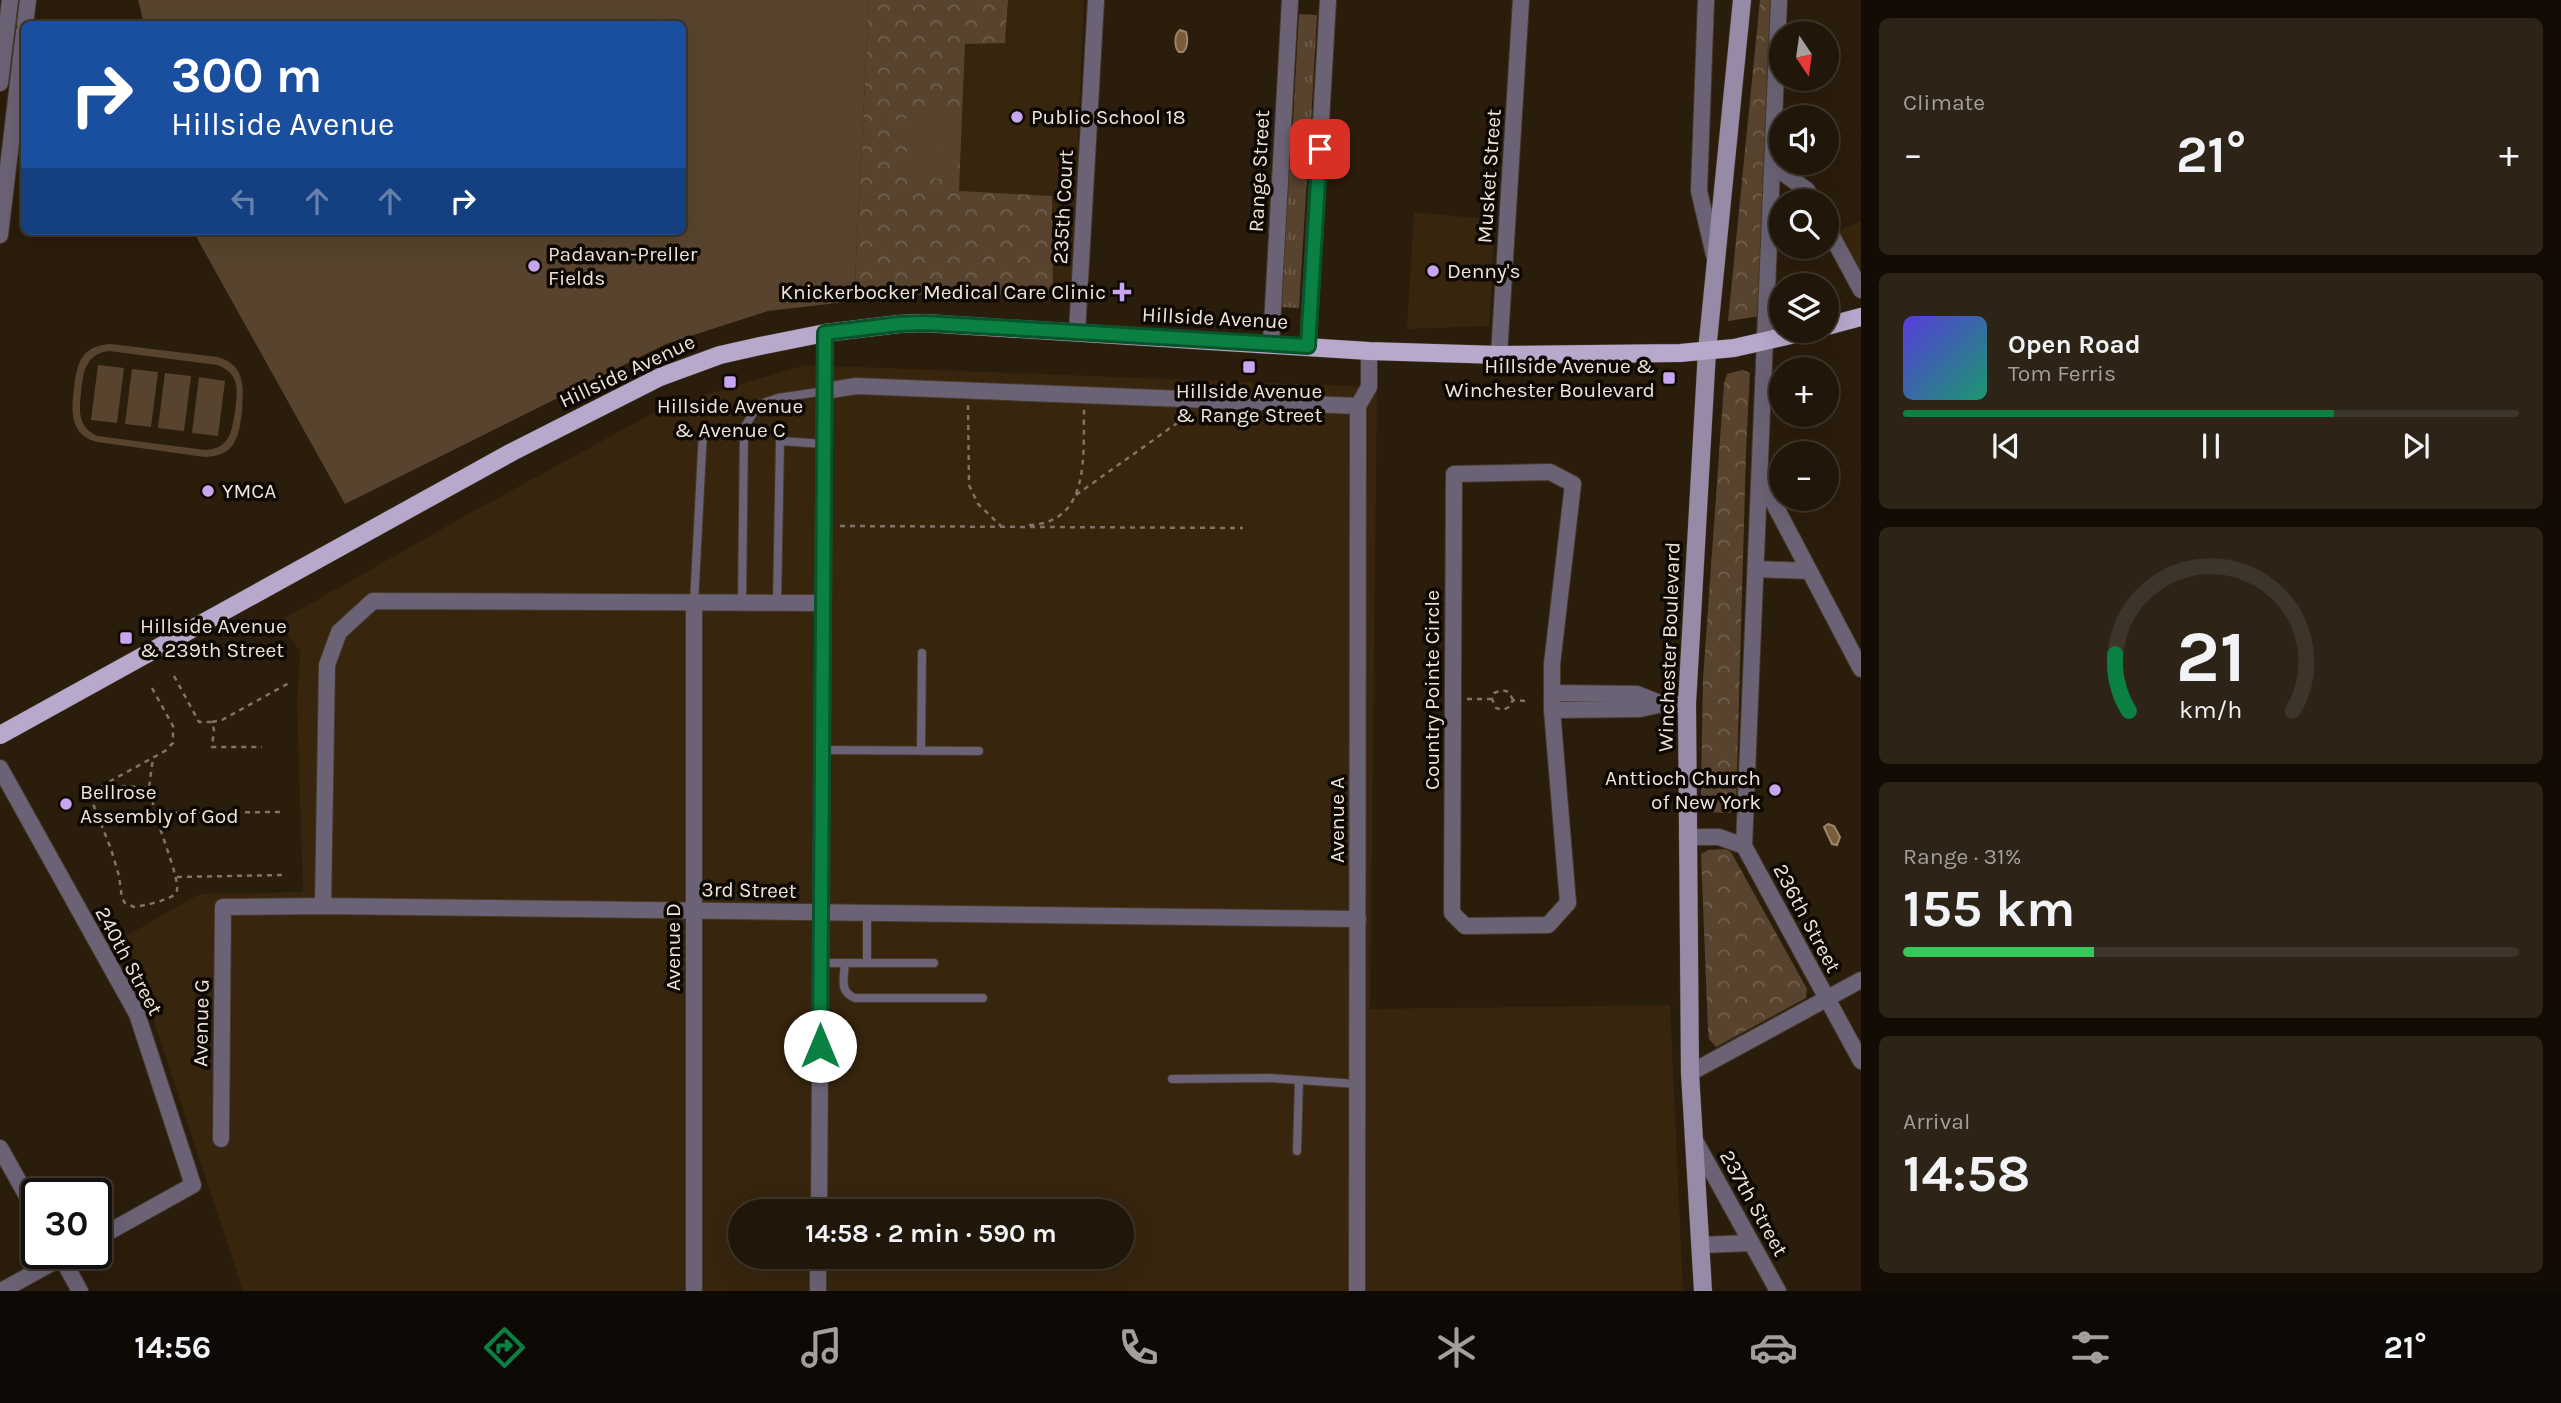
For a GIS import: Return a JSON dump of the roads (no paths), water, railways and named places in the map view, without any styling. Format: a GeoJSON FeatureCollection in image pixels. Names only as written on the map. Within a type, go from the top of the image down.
{"type":"FeatureCollection","features":[{"type":"Feature","properties":{"kind":"main road","name":"Winchester Boulevard"},"geometry":{"type":"LineString","coordinates":[[1703,1291],[1690,1073],[1687,704],[1714,256],[1742,0]]}},
{"type":"Feature","properties":{"kind":"main road"},"geometry":{"type":"LineString","coordinates":[[1839,323],[1861,317]]}},
{"type":"Feature","properties":{"kind":"main road","name":"Hillside Avenue"},"geometry":{"type":"LineString","coordinates":[[0,735],[390,518],[660,377],[720,355],[825,333],[925,323],[1369,351],[1499,355],[1647,355],[1707,351],[1767,341]]}},
{"type":"Feature","properties":{"kind":"street"},"geometry":{"type":"LineString","coordinates":[[10,0],[1,74],[20,71]]}},
{"type":"Feature","properties":{"kind":"street"},"geometry":{"type":"LineString","coordinates":[[25,21],[28,0]]}},
{"type":"Feature","properties":{"kind":"street","name":"235th Court"},"geometry":{"type":"LineString","coordinates":[[1077,332],[1096,0]]}},
{"type":"Feature","properties":{"kind":"street","name":"Range Street"},"geometry":{"type":"LineString","coordinates":[[1271,344],[1290,0]]}},
{"type":"Feature","properties":{"kind":"street"},"geometry":{"type":"LineString","coordinates":[[1308,346],[1328,0],[1320,0]]}},
{"type":"Feature","properties":{"kind":"street","name":"Musket Street"},"geometry":{"type":"LineString","coordinates":[[1499,355],[1521,0]]}},
{"type":"Feature","properties":{"kind":"street","name":"Winchester Boulevard"},"geometry":{"type":"LineString","coordinates":[[1706,0],[1699,191],[1714,256]]}},
{"type":"Feature","properties":{"kind":"street"},"geometry":{"type":"LineString","coordinates":[[1775,105],[1779,0]]}},
{"type":"Feature","properties":{"kind":"street"},"geometry":{"type":"LineString","coordinates":[[0,234],[20,100],[21,61]]}},
{"type":"Feature","properties":{"kind":"street"},"geometry":{"type":"LineString","coordinates":[[1282,147],[1320,149]]}},
{"type":"Feature","properties":{"kind":"street"},"geometry":{"type":"LineString","coordinates":[[1687,838],[1718,837],[1744,846],[1773,175]]}},
{"type":"Feature","properties":{"kind":"street"},"geometry":{"type":"LineString","coordinates":[[1786,175],[1806,189]]}},
{"type":"Feature","properties":{"kind":"street"},"geometry":{"type":"LineString","coordinates":[[1839,249],[1861,290]]}},
{"type":"Feature","properties":{"kind":"street"},"geometry":{"type":"LineString","coordinates":[[819,1199],[825,333]]}},
{"type":"Feature","properties":{"kind":"street","name":"Avenue A"},"geometry":{"type":"LineString","coordinates":[[1357,1291],[1358,405],[1369,387],[1369,351]]}},
{"type":"Feature","properties":{"kind":"street"},"geometry":{"type":"LineString","coordinates":[[825,391],[856,386],[1358,405]]}},
{"type":"Feature","properties":{"kind":"street","name":"Country Pointe Circle"},"geometry":{"type":"LineString","coordinates":[[1550,472],[1573,484],[1552,664],[1552,710],[1568,903],[1548,925],[1465,926],[1452,913],[1454,474],[1550,472]]}},
{"type":"Feature","properties":{"kind":"street"},"geometry":{"type":"LineString","coordinates":[[1761,478],[1861,669]]}},
{"type":"Feature","properties":{"kind":"street"},"geometry":{"type":"LineString","coordinates":[[1756,569],[1809,571]]}},
{"type":"Feature","properties":{"kind":"street"},"geometry":{"type":"LineString","coordinates":[[323,906],[327,665],[339,632],[373,601],[823,603]]}},
{"type":"Feature","properties":{"kind":"street","name":"Avenue D"},"geometry":{"type":"LineString","coordinates":[[694,603],[694,1291]]}},
{"type":"Feature","properties":{"kind":"street"},"geometry":{"type":"LineString","coordinates":[[1552,693],[1637,694],[1661,704]]}},
{"type":"Feature","properties":{"kind":"street"},"geometry":{"type":"LineString","coordinates":[[1552,710],[1640,709],[1661,704],[1687,704]]}},
{"type":"Feature","properties":{"kind":"street","name":"240th Street"},"geometry":{"type":"LineString","coordinates":[[0,768],[137,1014],[193,1185],[112,1230]]}},
{"type":"Feature","properties":{"kind":"street","name":"236th Street"},"geometry":{"type":"LineString","coordinates":[[1744,846],[1861,1061]]}},
{"type":"Feature","properties":{"kind":"street","name":"3rd Street"},"geometry":{"type":"LineString","coordinates":[[223,907],[1357,919]]}},
{"type":"Feature","properties":{"kind":"street","name":"Avenue G"},"geometry":{"type":"LineString","coordinates":[[221,1139],[223,907]]}},
{"type":"Feature","properties":{"kind":"street"},"geometry":{"type":"LineString","coordinates":[[1690,1073],[1861,981]]}},
{"type":"Feature","properties":{"kind":"street","name":"237th Street"},"geometry":{"type":"LineString","coordinates":[[1693,1136],[1778,1291]]}},
{"type":"Feature","properties":{"kind":"street"},"geometry":{"type":"LineString","coordinates":[[0,1148],[21,1185]]}},
{"type":"Feature","properties":{"kind":"street"},"geometry":{"type":"LineString","coordinates":[[1700,1245],[1751,1242]]}},
{"type":"Feature","properties":{"kind":"street"},"geometry":{"type":"LineString","coordinates":[[1,1291],[40,1269]]}},
{"type":"Feature","properties":{"kind":"street"},"geometry":{"type":"LineString","coordinates":[[70,1269],[80,1291]]}},
{"type":"Feature","properties":{"kind":"street"},"geometry":{"type":"LineString","coordinates":[[818,1269],[818,1291]]}},
{"type":"Feature","properties":{"kind":"lane"},"geometry":{"type":"LineString","coordinates":[[742,603],[744,428],[758,405],[778,398],[825,391]]}},
{"type":"Feature","properties":{"kind":"lane"},"geometry":{"type":"LineString","coordinates":[[694,603],[703,431],[744,428]]}},
{"type":"Feature","properties":{"kind":"lane"},"geometry":{"type":"LineString","coordinates":[[777,603],[780,441],[824,444]]}},
{"type":"Feature","properties":{"kind":"lane"},"geometry":{"type":"LineString","coordinates":[[920,750],[922,653]]}},
{"type":"Feature","properties":{"kind":"lane"},"geometry":{"type":"LineString","coordinates":[[822,750],[979,751]]}},
{"type":"Feature","properties":{"kind":"lane"},"geometry":{"type":"LineString","coordinates":[[867,913],[867,963]]}},
{"type":"Feature","properties":{"kind":"lane"},"geometry":{"type":"LineString","coordinates":[[820,963],[934,963]]}},
{"type":"Feature","properties":{"kind":"lane"},"geometry":{"type":"LineString","coordinates":[[845,963],[844,989],[847,995],[855,998],[983,998]]}},
{"type":"Feature","properties":{"kind":"lane"},"geometry":{"type":"LineString","coordinates":[[1172,1079],[1357,1083]]}},
{"type":"Feature","properties":{"kind":"lane"},"geometry":{"type":"LineString","coordinates":[[1297,1151],[1299,1080]]}},
{"type":"Feature","properties":{"kind":"place","name":"Public School 18"},"geometry":{"type":"Point","coordinates":[1017,117]}},
{"type":"Feature","properties":{"kind":"place","name":"Padavan-Preller Fields"},"geometry":{"type":"Point","coordinates":[534,266]}},
{"type":"Feature","properties":{"kind":"place","name":"Denny's"},"geometry":{"type":"Point","coordinates":[1433,271]}},
{"type":"Feature","properties":{"kind":"place","name":"Knickerbocker Medical Care Clinic"},"geometry":{"type":"Point","coordinates":[1122,292]}},
{"type":"Feature","properties":{"kind":"place","name":"Hillside Avenue & Range Street"},"geometry":{"type":"Point","coordinates":[1249,367]}},
{"type":"Feature","properties":{"kind":"place","name":"Hillside Avenue & Winchester Boulevard"},"geometry":{"type":"Point","coordinates":[1669,378]}},
{"type":"Feature","properties":{"kind":"place","name":"Hillside Avenue & Avenue C"},"geometry":{"type":"Point","coordinates":[730,382]}},
{"type":"Feature","properties":{"kind":"place","name":"YMCA"},"geometry":{"type":"Point","coordinates":[208,491]}},
{"type":"Feature","properties":{"kind":"place","name":"Hillside Avenue & 239th Street"},"geometry":{"type":"Point","coordinates":[126,638]}},
{"type":"Feature","properties":{"kind":"place","name":"Anttioch Church of New York"},"geometry":{"type":"Point","coordinates":[1775,790]}},
{"type":"Feature","properties":{"kind":"place","name":"Bellrose Assembly of God"},"geometry":{"type":"Point","coordinates":[66,804]}}]}
